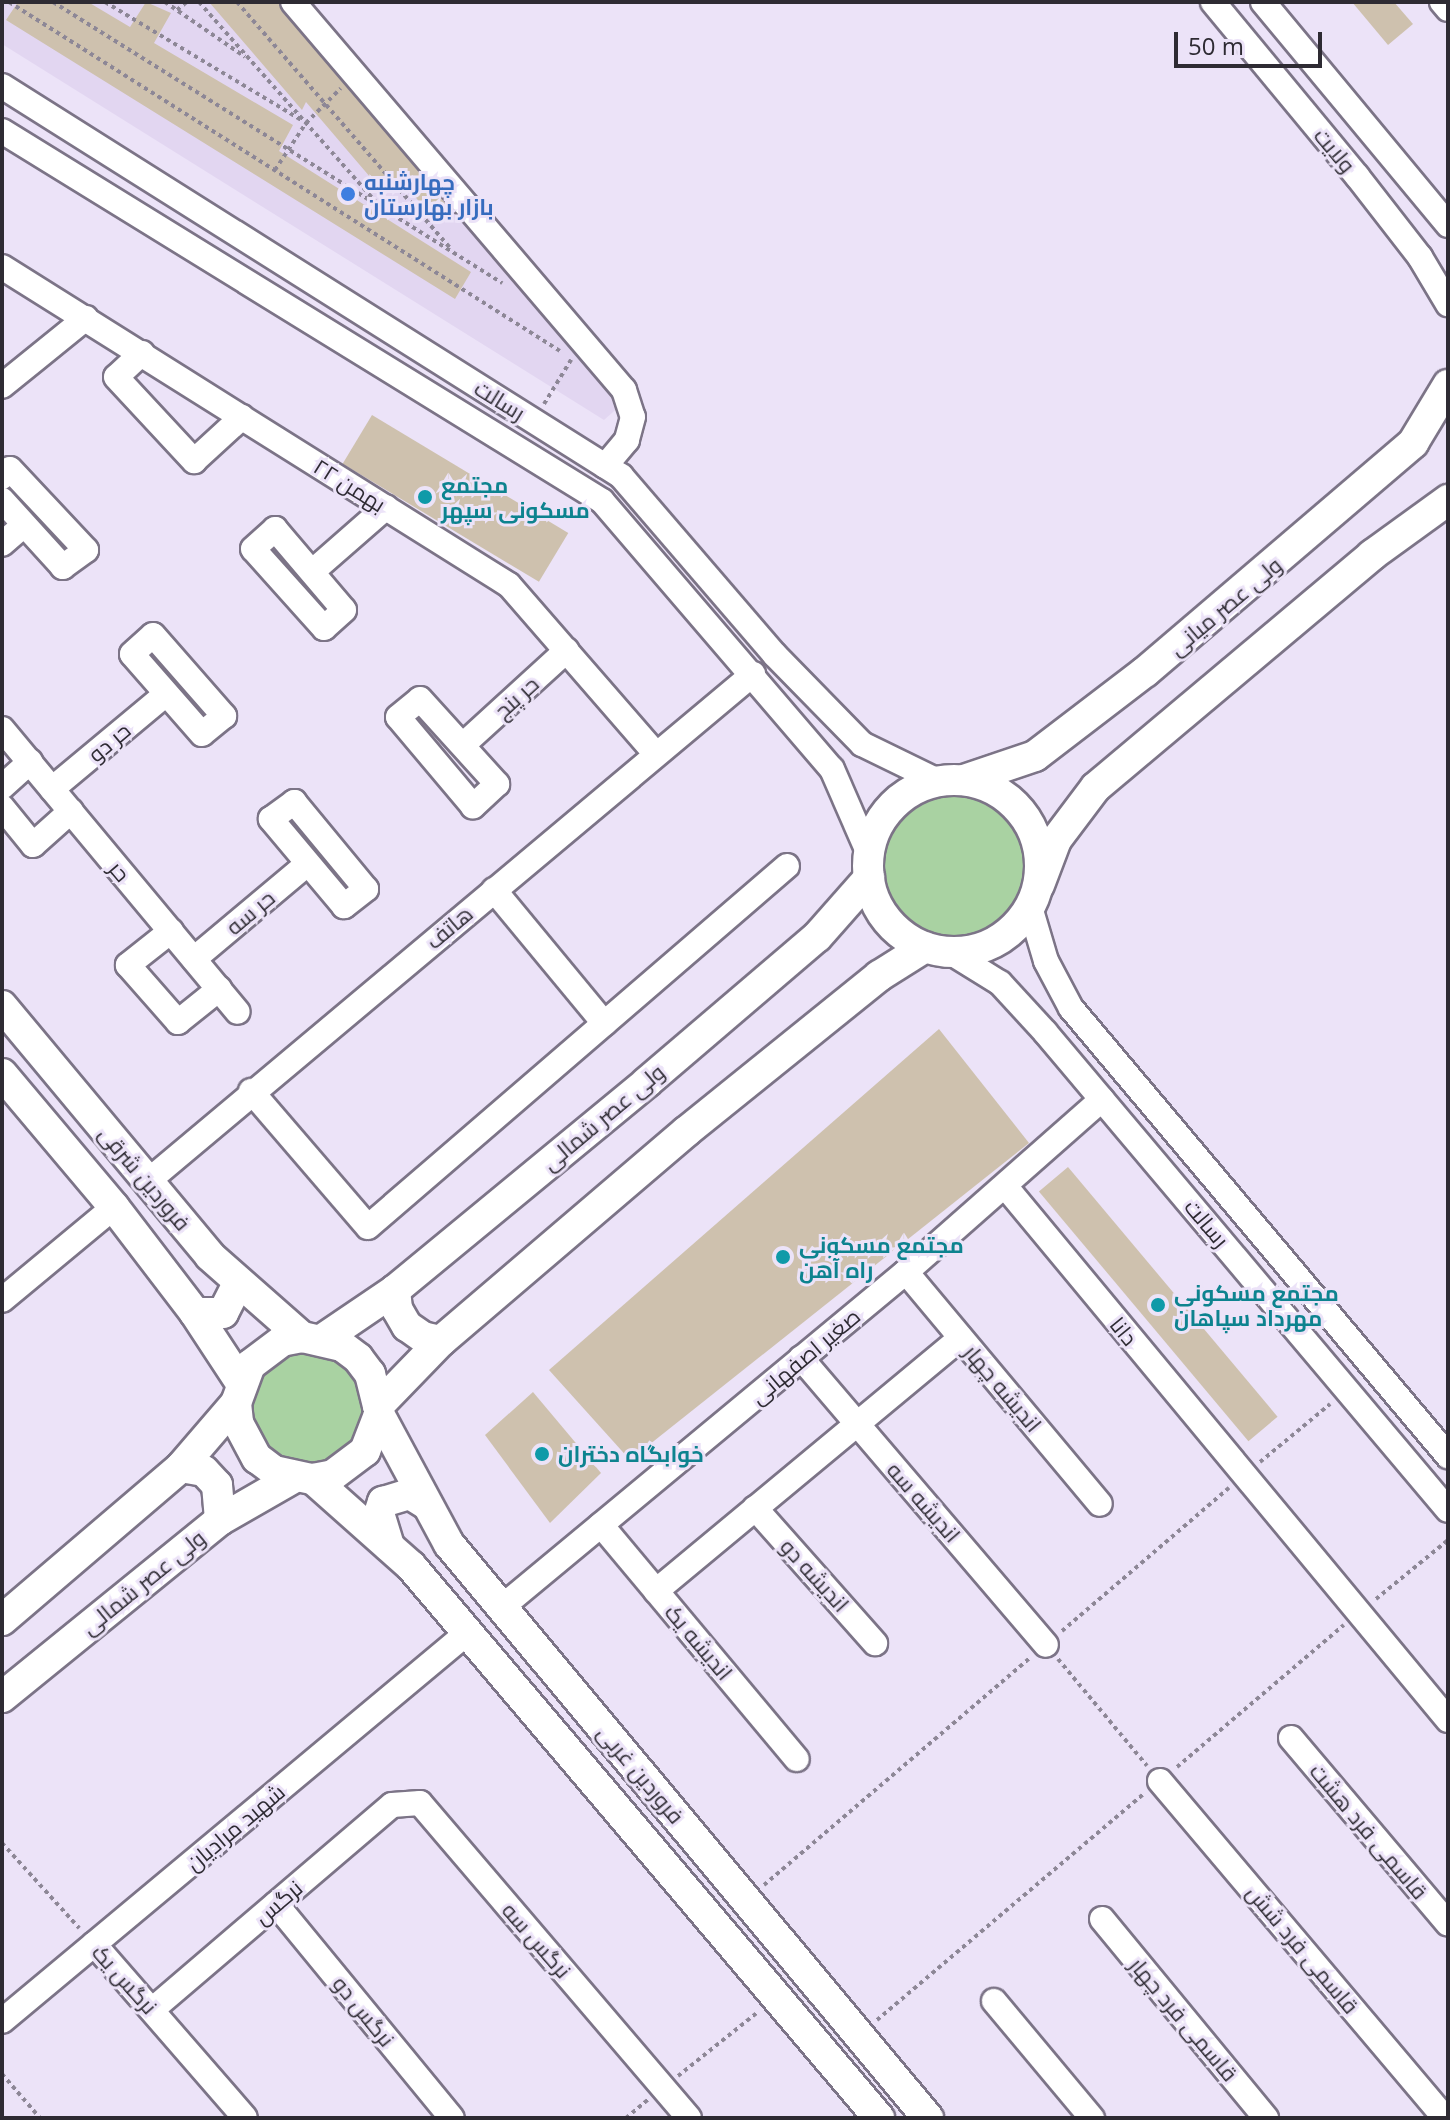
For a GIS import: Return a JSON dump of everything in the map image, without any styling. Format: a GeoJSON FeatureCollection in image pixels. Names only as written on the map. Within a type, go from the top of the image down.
{"type":"FeatureCollection","features":[{"type":"Feature","properties":{"kind":"main road","name":"ولی عصر میانی"},"geometry":{"type":"LineString","coordinates":[[951,781],[1035,756],[1145,672],[1413,443],[1448,385]]}},
{"type":"Feature","properties":{"kind":"main road"},"geometry":{"type":"LineString","coordinates":[[378,1410],[441,1341],[687,1131],[879,976],[938,950],[997,941],[1035,896],[1056,840],[1096,787],[1372,555],[1448,500]]}},
{"type":"Feature","properties":{"kind":"main road"},"geometry":{"type":"LineString","coordinates":[[938,950],[898,932],[879,907],[869,866],[892,807],[913,790],[951,781],[1004,797],[1032,829],[1040,856],[1035,896]]}},
{"type":"Feature","properties":{"kind":"main road","name":"ولی عصر شمالی"},"geometry":{"type":"LineString","coordinates":[[312,1338],[395,1290],[817,937],[869,866]]}},
{"type":"Feature","properties":{"kind":"main road","name":"فروردین شرقی"},"geometry":{"type":"LineString","coordinates":[[2,1006],[147,1182],[238,1284],[312,1338]]}},
{"type":"Feature","properties":{"kind":"main road","name":"فروردین شرقی"},"geometry":{"type":"LineString","coordinates":[[2,1074],[114,1207],[195,1313],[239,1393]]}},
{"type":"Feature","properties":{"kind":"main road"},"geometry":{"type":"LineString","coordinates":[[195,1313],[223,1313],[238,1284]]}},
{"type":"Feature","properties":{"kind":"main road"},"geometry":{"type":"LineString","coordinates":[[395,1290],[397,1309],[407,1326],[423,1337],[441,1341]]}},
{"type":"Feature","properties":{"kind":"main road"},"geometry":{"type":"LineString","coordinates":[[2,1620],[181,1467],[239,1393],[265,1351],[312,1338],[358,1358],[370,1374],[378,1410],[374,1433],[358,1458],[333,1475],[303,1479],[274,1471],[251,1450],[238,1423],[239,1393]]}},
{"type":"Feature","properties":{"kind":"main road","name":"فروردین غربی"},"geometry":{"type":"LineString","coordinates":[[378,1410],[449,1544],[928,2118]]}},
{"type":"Feature","properties":{"kind":"main road"},"geometry":{"type":"LineString","coordinates":[[181,1467],[204,1471],[217,1485],[220,1520]]}},
{"type":"Feature","properties":{"kind":"main road","name":"ولی عصر شمالی"},"geometry":{"type":"LineString","coordinates":[[2,1697],[220,1520],[303,1479]]}},
{"type":"Feature","properties":{"kind":"main road","name":"فروردین غربی"},"geometry":{"type":"LineString","coordinates":[[303,1479],[389,1546],[467,1633],[879,2118]]}},
{"type":"Feature","properties":{"kind":"main road"},"geometry":{"type":"LineString","coordinates":[[389,1546],[379,1514],[383,1502],[410,1494],[426,1504]]}},
{"type":"Feature","properties":{"kind":"main road"},"geometry":{"type":"LineString","coordinates":[[773,1991],[796,1961]]}},
{"type":"Feature","properties":{"kind":"street"},"geometry":{"type":"LineString","coordinates":[[293,2],[624,390],[633,417],[627,440],[605,466]]}},
{"type":"Feature","properties":{"kind":"street","name":"ولایت"},"geometry":{"type":"LineString","coordinates":[[1213,2],[1357,176],[1420,257],[1448,304]]}},
{"type":"Feature","properties":{"kind":"street","name":"ولایت"},"geometry":{"type":"LineString","coordinates":[[1263,2],[1448,225]]}},
{"type":"Feature","properties":{"kind":"street"},"geometry":{"type":"LineString","coordinates":[[1442,2],[1448,9]]}},
{"type":"Feature","properties":{"kind":"street","name":"رسالت"},"geometry":{"type":"LineString","coordinates":[[2,86],[621,476],[774,654],[862,744],[951,781]]}},
{"type":"Feature","properties":{"kind":"street","name":"رسالت"},"geometry":{"type":"LineString","coordinates":[[2,131],[602,501],[832,769],[869,866]]}},
{"type":"Feature","properties":{"kind":"street","name":"۲۲ بهمن"},"geometry":{"type":"LineString","coordinates":[[2,267],[509,585],[655,753]]}},
{"type":"Feature","properties":{"kind":"street"},"geometry":{"type":"LineString","coordinates":[[2,386],[86,318]]}},
{"type":"Feature","properties":{"kind":"street"},"geometry":{"type":"LineString","coordinates":[[142,353],[116,377],[194,461],[242,417]]}},
{"type":"Feature","properties":{"kind":"street"},"geometry":{"type":"LineString","coordinates":[[2,477],[10,469],[86,550],[63,567],[2,500]]}},
{"type":"Feature","properties":{"kind":"street"},"geometry":{"type":"LineString","coordinates":[[313,571],[386,507]]}},
{"type":"Feature","properties":{"kind":"street"},"geometry":{"type":"LineString","coordinates":[[2,544],[24,525]]}},
{"type":"Feature","properties":{"kind":"street","name":"حر پنج"},"geometry":{"type":"LineString","coordinates":[[464,744],[567,650]]}},
{"type":"Feature","properties":{"kind":"street","name":"هاتف"},"geometry":{"type":"LineString","coordinates":[[147,1182],[251,1091],[753,674]]}},
{"type":"Feature","properties":{"kind":"street","name":"حر دو"},"geometry":{"type":"LineString","coordinates":[[52,789],[165,695]]}},
{"type":"Feature","properties":{"kind":"street","name":"حر"},"geometry":{"type":"LineString","coordinates":[[2,729],[238,1012]]}},
{"type":"Feature","properties":{"kind":"street"},"geometry":{"type":"LineString","coordinates":[[2,787],[30,762]]}},
{"type":"Feature","properties":{"kind":"street"},"geometry":{"type":"LineString","coordinates":[[2,807],[33,845],[71,811]]}},
{"type":"Feature","properties":{"kind":"street","name":"حر سه"},"geometry":{"type":"LineString","coordinates":[[194,959],[306,865]]}},
{"type":"Feature","properties":{"kind":"street"},"geometry":{"type":"LineString","coordinates":[[251,1091],[368,1227],[787,866]]}},
{"type":"Feature","properties":{"kind":"street"},"geometry":{"type":"LineString","coordinates":[[494,890],[604,1023]]}},
{"type":"Feature","properties":{"kind":"street","name":"رسالت"},"geometry":{"type":"LineString","coordinates":[[1035,896],[1046,961],[1071,1008],[1448,1456]]}},
{"type":"Feature","properties":{"kind":"street"},"geometry":{"type":"LineString","coordinates":[[171,931],[128,965],[178,1022],[219,989]]}},
{"type":"Feature","properties":{"kind":"street","name":"رسالت"},"geometry":{"type":"LineString","coordinates":[[938,950],[1000,983],[1102,1099],[1448,1510]]}},
{"type":"Feature","properties":{"kind":"street","name":"صغیر اصفهانی"},"geometry":{"type":"LineString","coordinates":[[502,1607],[906,1272],[1102,1099]]}},
{"type":"Feature","properties":{"kind":"street","name":"دانا"},"geometry":{"type":"LineString","coordinates":[[1005,1186],[1448,1720]]}},
{"type":"Feature","properties":{"kind":"street"},"geometry":{"type":"LineString","coordinates":[[2,1300],[114,1207]]}},
{"type":"Feature","properties":{"kind":"street","name":"اندیشه چهار"},"geometry":{"type":"LineString","coordinates":[[906,1272],[1100,1504]]}},
{"type":"Feature","properties":{"kind":"street"},"geometry":{"type":"LineString","coordinates":[[656,1591],[961,1338]]}},
{"type":"Feature","properties":{"kind":"street","name":"اندیشه سه"},"geometry":{"type":"LineString","coordinates":[[801,1358],[1046,1645]]}},
{"type":"Feature","properties":{"kind":"street","name":"اندیشه دو"},"geometry":{"type":"LineString","coordinates":[[755,1508],[875,1643]]}},
{"type":"Feature","properties":{"kind":"street","name":"اندیشه یک"},"geometry":{"type":"LineString","coordinates":[[601,1525],[797,1759]]}},
{"type":"Feature","properties":{"kind":"street","name":"شهید مرادیان"},"geometry":{"type":"LineString","coordinates":[[2,2021],[467,1633]]}},
{"type":"Feature","properties":{"kind":"street","name":"قاسمی فرد هشت"},"geometry":{"type":"LineString","coordinates":[[1291,1738],[1448,1924]]}},
{"type":"Feature","properties":{"kind":"street","name":"قاسمی فرد شش"},"geometry":{"type":"LineString","coordinates":[[1160,1781],[1445,2118]]}},
{"type":"Feature","properties":{"kind":"street","name":"نرگس"},"geometry":{"type":"LineString","coordinates":[[153,2009],[392,1805],[407,1801]]}},
{"type":"Feature","properties":{"kind":"street","name":"نرگس سه"},"geometry":{"type":"LineString","coordinates":[[407,1801],[420,1803],[689,2118]]}},
{"type":"Feature","properties":{"kind":"street","name":"نرگس دو"},"geometry":{"type":"LineString","coordinates":[[276,1904],[452,2118]]}},
{"type":"Feature","properties":{"kind":"street","name":"قاسمی فرد چهار"},"geometry":{"type":"LineString","coordinates":[[1102,1919],[1266,2118]]}},
{"type":"Feature","properties":{"kind":"street","name":"نرگس یک"},"geometry":{"type":"LineString","coordinates":[[94,1944],[245,2118]]}},
{"type":"Feature","properties":{"kind":"street"},"geometry":{"type":"LineString","coordinates":[[994,2001],[1092,2118]]}},
{"type":"Feature","properties":{"kind":"path"},"geometry":{"type":"LineString","coordinates":[[9,2],[572,358],[534,421]]}},
{"type":"Feature","properties":{"kind":"path"},"geometry":{"type":"LineString","coordinates":[[53,2],[515,291]]}},
{"type":"Feature","properties":{"kind":"path"},"geometry":{"type":"LineString","coordinates":[[105,2],[306,123]]}},
{"type":"Feature","properties":{"kind":"path"},"geometry":{"type":"LineString","coordinates":[[165,2],[250,60]]}},
{"type":"Feature","properties":{"kind":"path"},"geometry":{"type":"LineString","coordinates":[[177,10],[187,2]]}},
{"type":"Feature","properties":{"kind":"path"},"geometry":{"type":"LineString","coordinates":[[199,2],[378,205]]}},
{"type":"Feature","properties":{"kind":"path"},"geometry":{"type":"LineString","coordinates":[[237,2],[453,252]]}},
{"type":"Feature","properties":{"kind":"path"},"geometry":{"type":"LineString","coordinates":[[275,170],[306,123],[343,86]]}},
{"type":"Feature","properties":{"kind":"path"},"geometry":{"type":"LineString","coordinates":[[1046,1645],[1160,1781]]}},
{"type":"Feature","properties":{"kind":"path","name":"نرگس یک"},"geometry":{"type":"LineString","coordinates":[[2,1843],[94,1944]]}},
{"type":"Feature","properties":{"kind":"path"},"geometry":{"type":"LineString","coordinates":[[626,2118],[773,1991]]}},
{"type":"Feature","properties":{"kind":"path"},"geometry":{"type":"LineString","coordinates":[[2,2074],[40,2118]]}},
{"type":"Feature","properties":{"kind":"shaded area","name":"چهارشنبه بازار بهارستان"},"geometry":{"type":"Polygon","coordinates":[[[2,2],[289,2],[622,404],[604,420],[2,44],[2,2]]]}},
{"type":"Feature","properties":{"kind":"green space"},"geometry":{"type":"Polygon","coordinates":[[[955,788],[984,794],[1009,811],[1026,836],[1032,865],[1026,894],[1009,919],[984,936],[955,942],[926,936],[901,919],[884,894],[878,865],[884,836],[901,811],[926,794],[955,788]]]}},
{"type":"Feature","properties":{"kind":"green space"},"geometry":{"type":"Polygon","coordinates":[[[307,1352],[328,1356],[347,1368],[359,1387],[363,1408],[359,1429],[347,1448],[328,1460],[307,1464],[286,1460],[267,1448],[255,1429],[251,1408],[255,1387],[267,1368],[286,1356],[307,1352]]]}},
{"type":"Feature","properties":{"kind":"building"},"geometry":{"type":"Polygon","coordinates":[[[18,2],[88,2],[130,27],[146,2],[171,13],[154,43],[293,125],[279,151],[471,272],[455,299],[6,20],[18,2]]]}},
{"type":"Feature","properties":{"kind":"building"},"geometry":{"type":"Polygon","coordinates":[[[209,2],[278,2],[450,209],[435,221],[399,177],[382,191],[306,102],[302,110],[209,2]]]}},
{"type":"Feature","properties":{"kind":"building"},"geometry":{"type":"Polygon","coordinates":[[[1352,2],[1394,2],[1413,24],[1388,45],[1352,2]]]}},
{"type":"Feature","properties":{"kind":"building"},"geometry":{"type":"Polygon","coordinates":[[[372,415],[568,533],[539,582],[343,464],[372,415]]]}},
{"type":"Feature","properties":{"kind":"building","name":"مجتمع مسکونی راه آهن"},"geometry":{"type":"Polygon","coordinates":[[[939,1029],[1029,1143],[630,1460],[549,1370],[939,1029]]]}},
{"type":"Feature","properties":{"kind":"building","name":"مجتمع مسکونی مهرداد سپاهان"},"geometry":{"type":"Polygon","coordinates":[[[1068,1167],[1278,1417],[1248,1441],[1039,1191],[1068,1167]]]}},
{"type":"Feature","properties":{"kind":"building","name":"خوابگاه دختران"},"geometry":{"type":"Polygon","coordinates":[[[533,1392],[601,1473],[550,1523],[485,1435],[533,1392]]]}},
{"type":"Feature","properties":{"kind":"place","name":"چهارشنبه بازار بهارستان"},"geometry":{"type":"Point","coordinates":[348,194]}},
{"type":"Feature","properties":{"kind":"place","name":"مجتمع مسکونی سپهر"},"geometry":{"type":"Point","coordinates":[425,497]}},
{"type":"Feature","properties":{"kind":"place","name":"مجتمع مسکونی راه آهن"},"geometry":{"type":"Point","coordinates":[783,1257]}},
{"type":"Feature","properties":{"kind":"place","name":"مجتمع مسکونی مهرداد سپاهان"},"geometry":{"type":"Point","coordinates":[1158,1305]}},
{"type":"Feature","properties":{"kind":"place","name":"خوابگاه دختران"},"geometry":{"type":"Point","coordinates":[542,1454]}}]}
